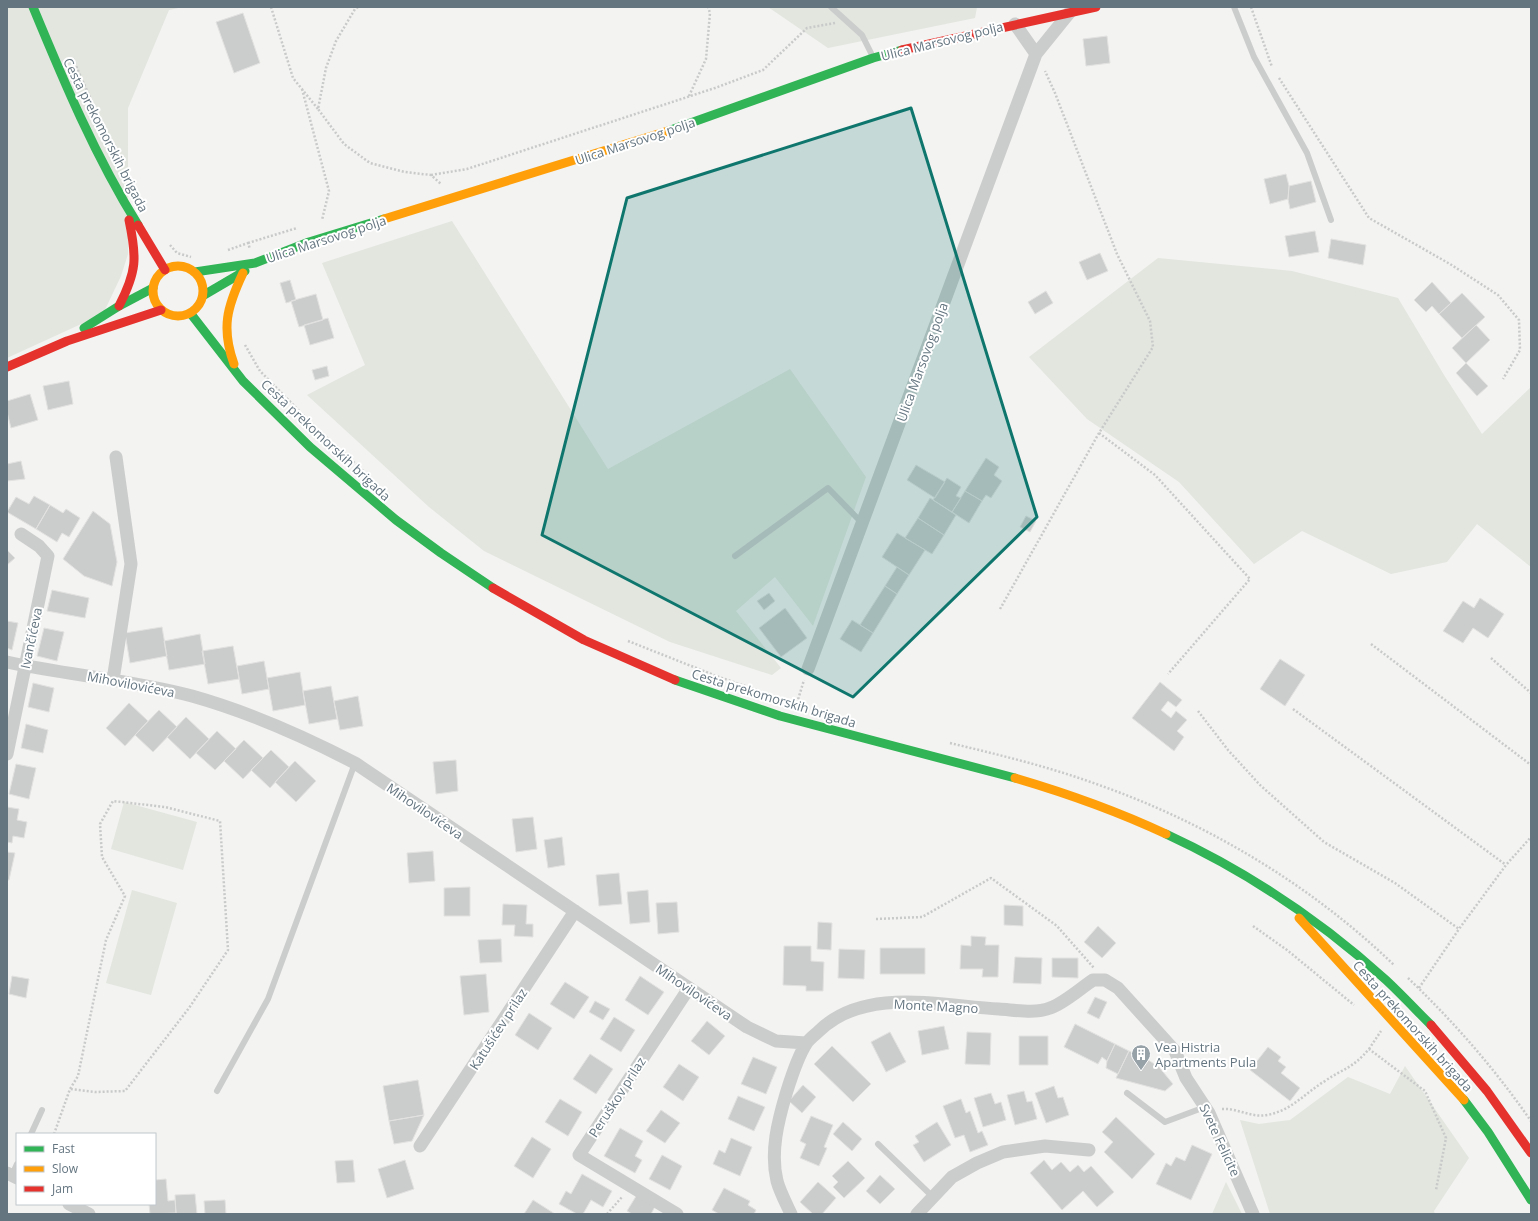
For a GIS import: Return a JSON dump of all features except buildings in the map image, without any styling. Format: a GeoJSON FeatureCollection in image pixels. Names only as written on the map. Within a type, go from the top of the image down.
{"type":"FeatureCollection","features":[{"type":"Feature","properties":{"kind":"main road","name":"Cesta prekomorskih brigada"},"geometry":{"type":"LineString","coordinates":[[34,7],[64,83],[125,206],[165,270]]}},
{"type":"Feature","properties":{"kind":"main road","name":"Ulica Marsovog polja"},"geometry":{"type":"LineString","coordinates":[[195,272],[255,263],[310,242],[670,130],[874,58],[923,44],[1096,7]]}},
{"type":"Feature","properties":{"kind":"main road"},"geometry":{"type":"LineString","coordinates":[[119,306],[132,280],[136,264],[134,245],[125,206]]}},
{"type":"Feature","properties":{"kind":"main road","name":"Ulica Marsovog polja"},"geometry":{"type":"LineString","coordinates":[[204,294],[243,273],[255,263]]}},
{"type":"Feature","properties":{"kind":"main road"},"geometry":{"type":"LineString","coordinates":[[180,266],[195,272],[203,283],[204,294],[200,305],[191,314],[182,317],[174,316],[161,310],[154,298],[153,288],[158,276],[165,270],[180,266]]}},
{"type":"Feature","properties":{"kind":"main road"},"geometry":{"type":"LineString","coordinates":[[239,376],[226,341],[225,319],[231,298],[243,273]]}},
{"type":"Feature","properties":{"kind":"main road"},"geometry":{"type":"LineString","coordinates":[[67,341],[90,324],[119,306],[153,288]]}},
{"type":"Feature","properties":{"kind":"main road"},"geometry":{"type":"LineString","coordinates":[[7,367],[67,341],[161,310]]}},
{"type":"Feature","properties":{"kind":"main road","name":"Cesta prekomorskih brigada"},"geometry":{"type":"LineString","coordinates":[[191,314],[239,376],[264,404],[354,488],[399,523],[479,580],[518,605],[577,636],[651,670],[728,700],[792,720],[1048,788],[1130,816],[1206,853],[1280,896],[1362,957],[1415,1007],[1441,1034],[1480,1080],[1531,1153]]}},
{"type":"Feature","properties":{"kind":"main road","name":"Cesta prekomorskih brigada"},"geometry":{"type":"LineString","coordinates":[[1280,896],[1360,987],[1397,1023],[1473,1111],[1531,1200]]}},
{"type":"Feature","properties":{"kind":"street","name":"Ulica Marsovog polja"},"geometry":{"type":"LineString","coordinates":[[808,669],[1036,54],[1070,12]]}},
{"type":"Feature","properties":{"kind":"street","name":"Ulica Marsovog polja"},"geometry":{"type":"LineString","coordinates":[[1015,24],[1036,54]]}},
{"type":"Feature","properties":{"kind":"street"},"geometry":{"type":"LineString","coordinates":[[113,680],[131,564],[116,457]]}},
{"type":"Feature","properties":{"kind":"street","name":"Ivančićeva"},"geometry":{"type":"LineString","coordinates":[[7,754],[48,556],[39,546],[21,534]]}},
{"type":"Feature","properties":{"kind":"street","name":"Mihovilovićeva"},"geometry":{"type":"LineString","coordinates":[[7,662],[113,680],[192,696],[275,725],[354,763],[747,1027],[776,1041],[806,1043]]}},
{"type":"Feature","properties":{"kind":"street","name":"Katušićev prilaz"},"geometry":{"type":"LineString","coordinates":[[420,1146],[575,911]]}},
{"type":"Feature","properties":{"kind":"street","name":"Monte Magno"},"geometry":{"type":"LineString","coordinates":[[791,1214],[777,1180],[775,1159],[776,1137],[791,1077],[806,1043],[828,1022],[853,1009],[883,1003],[917,1002],[1039,1011],[1051,1008],[1093,980],[1105,980]]}},
{"type":"Feature","properties":{"kind":"street","name":"Svete Felicite"},"geometry":{"type":"LineString","coordinates":[[1105,980],[1118,988],[1175,1051],[1186,1078],[1207,1110],[1254,1214]]}},
{"type":"Feature","properties":{"kind":"street","name":"Peruškov prilaz"},"geometry":{"type":"LineString","coordinates":[[631,1186],[579,1155],[689,988]]}},
{"type":"Feature","properties":{"kind":"street"},"geometry":{"type":"LineString","coordinates":[[917,1214],[952,1177],[977,1163],[1004,1152],[1045,1146],[1089,1150]]}},
{"type":"Feature","properties":{"kind":"street"},"geometry":{"type":"LineString","coordinates":[[631,1186],[677,1214]]}},
{"type":"Feature","properties":{"kind":"street"},"geometry":{"type":"LineString","coordinates":[[71,1205],[89,1214]]}},
{"type":"Feature","properties":{"kind":"lane"},"geometry":{"type":"LineString","coordinates":[[830,7],[847,20],[862,35],[874,58]]}},
{"type":"Feature","properties":{"kind":"lane"},"geometry":{"type":"LineString","coordinates":[[1234,7],[1254,58],[1307,153],[1331,220]]}},
{"type":"Feature","properties":{"kind":"lane"},"geometry":{"type":"LineString","coordinates":[[735,556],[828,488],[862,523]]}},
{"type":"Feature","properties":{"kind":"lane"},"geometry":{"type":"LineString","coordinates":[[217,1091],[268,999],[354,763]]}},
{"type":"Feature","properties":{"kind":"lane"},"geometry":{"type":"LineString","coordinates":[[1127,1093],[1165,1122],[1207,1110]]}},
{"type":"Feature","properties":{"kind":"lane"},"geometry":{"type":"LineString","coordinates":[[31,1133],[42,1110]]}},
{"type":"Feature","properties":{"kind":"lane"},"geometry":{"type":"LineString","coordinates":[[878,1144],[933,1197]]}},
{"type":"Feature","properties":{"kind":"path"},"geometry":{"type":"LineString","coordinates":[[271,7],[293,78],[344,144],[370,163],[405,172],[431,175],[467,169],[763,70],[807,28],[847,20]]}},
{"type":"Feature","properties":{"kind":"path"},"geometry":{"type":"LineString","coordinates":[[318,109],[326,68],[336,41],[355,9],[358,7]]}},
{"type":"Feature","properties":{"kind":"path"},"geometry":{"type":"LineString","coordinates":[[689,96],[706,59],[710,13],[708,7]]}},
{"type":"Feature","properties":{"kind":"path"},"geometry":{"type":"LineString","coordinates":[[1251,7],[1273,70]]}},
{"type":"Feature","properties":{"kind":"path"},"geometry":{"type":"LineString","coordinates":[[70,52],[92,103]]}},
{"type":"Feature","properties":{"kind":"path"},"geometry":{"type":"LineString","coordinates":[[1000,609],[1099,433],[1153,347],[1150,321],[1117,254],[1056,93],[1036,54]]}},
{"type":"Feature","properties":{"kind":"path"},"geometry":{"type":"LineString","coordinates":[[1278,76],[1369,218],[1450,264],[1498,295],[1519,320],[1520,350],[1503,379]]}},
{"type":"Feature","properties":{"kind":"path"},"geometry":{"type":"LineString","coordinates":[[302,89],[329,191],[322,220]]}},
{"type":"Feature","properties":{"kind":"path"},"geometry":{"type":"LineString","coordinates":[[431,175],[444,186],[449,200]]}},
{"type":"Feature","properties":{"kind":"path"},"geometry":{"type":"LineString","coordinates":[[167,241],[177,253],[196,259]]}},
{"type":"Feature","properties":{"kind":"path"},"geometry":{"type":"LineString","coordinates":[[221,252],[248,243],[255,263]]}},
{"type":"Feature","properties":{"kind":"path"},"geometry":{"type":"LineString","coordinates":[[243,338],[260,371],[313,424],[371,477]]}},
{"type":"Feature","properties":{"kind":"path"},"geometry":{"type":"LineString","coordinates":[[1099,433],[1155,475],[1250,579],[1168,674]]}},
{"type":"Feature","properties":{"kind":"path"},"geometry":{"type":"LineString","coordinates":[[624,640],[718,677],[785,699]]}},
{"type":"Feature","properties":{"kind":"path"},"geometry":{"type":"LineString","coordinates":[[1371,644],[1531,765]]}},
{"type":"Feature","properties":{"kind":"path"},"geometry":{"type":"LineString","coordinates":[[1490,658],[1531,693]]}},
{"type":"Feature","properties":{"kind":"path"},"geometry":{"type":"LineString","coordinates":[[797,703],[808,669]]}},
{"type":"Feature","properties":{"kind":"path"},"geometry":{"type":"LineString","coordinates":[[792,701],[804,705]]}},
{"type":"Feature","properties":{"kind":"path"},"geometry":{"type":"LineString","coordinates":[[1292,709],[1506,864]]}},
{"type":"Feature","properties":{"kind":"path"},"geometry":{"type":"LineString","coordinates":[[1198,711],[1228,750],[1260,786],[1324,842],[1394,883],[1459,929]]}},
{"type":"Feature","properties":{"kind":"path"},"geometry":{"type":"LineString","coordinates":[[945,741],[1020,760],[1099,785],[1173,815],[1234,847],[1280,875],[1331,911],[1398,968]]}},
{"type":"Feature","properties":{"kind":"path"},"geometry":{"type":"LineString","coordinates":[[54,1133],[70,1089],[78,1076],[106,940],[125,896],[102,857],[100,824],[113,801],[165,807],[220,821],[228,950],[189,1008],[125,1091],[95,1092],[70,1089]]}},
{"type":"Feature","properties":{"kind":"path"},"geometry":{"type":"LineString","coordinates":[[1418,988],[1506,864],[1531,837]]}},
{"type":"Feature","properties":{"kind":"path"},"geometry":{"type":"LineString","coordinates":[[876,919],[922,917],[991,878],[1057,926],[1105,980]]}},
{"type":"Feature","properties":{"kind":"path"},"geometry":{"type":"LineString","coordinates":[[1253,926],[1287,950],[1357,1007]]}},
{"type":"Feature","properties":{"kind":"path"},"geometry":{"type":"LineString","coordinates":[[1403,973],[1454,1023],[1508,1088],[1531,1121]]}},
{"type":"Feature","properties":{"kind":"path"},"geometry":{"type":"LineString","coordinates":[[1376,1026],[1386,1036]]}},
{"type":"Feature","properties":{"kind":"path"},"geometry":{"type":"LineString","coordinates":[[1207,1110],[1227,1109],[1251,1116],[1259,1116],[1282,1110],[1301,1100],[1325,1080],[1359,1062],[1381,1031]]}},
{"type":"Feature","properties":{"kind":"path"},"geometry":{"type":"LineString","coordinates":[[1369,1049],[1425,1091],[1446,1138],[1436,1190]]}},
{"type":"Feature","properties":{"kind":"path"},"geometry":{"type":"LineString","coordinates":[[606,1214],[631,1186]]}},
{"type":"Feature","properties":{"kind":"highlighted area"},"geometry":{"type":"Polygon","coordinates":[[[911,108],[1037,517],[853,697],[542,535],[627,198],[911,108]]]}},
{"type":"Feature","properties":{"kind":"shaded area"},"geometry":{"type":"Polygon","coordinates":[[[7,7],[183,7],[169,10],[128,108],[128,254],[121,276],[103,314],[7,358],[7,7]]]}},
{"type":"Feature","properties":{"kind":"shaded area"},"geometry":{"type":"Polygon","coordinates":[[[768,7],[977,7],[975,18],[828,48],[768,7]]]}},
{"type":"Feature","properties":{"kind":"shaded area"},"geometry":{"type":"Polygon","coordinates":[[[452,221],[608,469],[790,369],[866,477],[813,626],[775,577],[736,611],[781,668],[772,675],[670,642],[484,551],[429,507],[307,395],[365,365],[322,263],[452,221]]]}},
{"type":"Feature","properties":{"kind":"shaded area"},"geometry":{"type":"Polygon","coordinates":[[[1158,258],[1292,271],[1398,298],[1444,375],[1482,434],[1531,387],[1531,567],[1477,524],[1447,562],[1391,574],[1302,531],[1254,564],[1179,482],[1087,419],[1029,357],[1158,258]]]}},
{"type":"Feature","properties":{"kind":"shaded area"},"geometry":{"type":"Polygon","coordinates":[[[124,802],[197,822],[183,870],[111,849],[124,802]]]}},
{"type":"Feature","properties":{"kind":"shaded area"},"geometry":{"type":"Polygon","coordinates":[[[132,890],[177,903],[151,995],[106,983],[132,890]]]}},
{"type":"Feature","properties":{"kind":"shaded area"},"geometry":{"type":"Polygon","coordinates":[[[1405,1066],[1469,1158],[1434,1211],[1435,1214],[1270,1214],[1240,1120],[1259,1124],[1290,1120],[1348,1077],[1390,1094],[1405,1066]]]}},
{"type":"Feature","properties":{"kind":"shaded area"},"geometry":{"type":"Polygon","coordinates":[[[1226,1182],[1242,1214],[1212,1214],[1226,1182]]]}},
{"type":"Feature","properties":{"kind":"traffic: fast"},"geometry":{"type":"LineString","coordinates":[[33,7],[94,145],[122,199],[138,225]]}},
{"type":"Feature","properties":{"kind":"traffic: fast"},"geometry":{"type":"LineString","coordinates":[[668,131],[873,58],[902,50]]}},
{"type":"Feature","properties":{"kind":"traffic: fast"},"geometry":{"type":"LineString","coordinates":[[195,272],[255,263],[309,242],[384,219]]}},
{"type":"Feature","properties":{"kind":"traffic: fast"},"geometry":{"type":"LineString","coordinates":[[204,295],[245,271]]}},
{"type":"Feature","properties":{"kind":"traffic: fast"},"geometry":{"type":"LineString","coordinates":[[84,328],[119,306],[153,288]]}},
{"type":"Feature","properties":{"kind":"traffic: fast"},"geometry":{"type":"LineString","coordinates":[[191,314],[243,381],[310,447],[396,520],[493,588]]}},
{"type":"Feature","properties":{"kind":"traffic: fast"},"geometry":{"type":"LineString","coordinates":[[675,680],[780,716],[1015,778]]}},
{"type":"Feature","properties":{"kind":"traffic: fast"},"geometry":{"type":"LineString","coordinates":[[1166,834],[1225,864],[1281,898],[1308,917],[1361,958],[1403,996],[1431,1025]]}},
{"type":"Feature","properties":{"kind":"traffic: fast"},"geometry":{"type":"LineString","coordinates":[[1464,1100],[1488,1132],[1531,1200]]}},
{"type":"Feature","properties":{"kind":"traffic: slow"},"geometry":{"type":"LineString","coordinates":[[384,219],[668,131]]}},
{"type":"Feature","properties":{"kind":"traffic: slow"},"geometry":{"type":"LineString","coordinates":[[183,266],[188,267],[196,273],[202,281],[203,291],[202,301],[196,309],[188,315],[173,316],[168,315],[160,309],[154,301],[153,286],[154,281],[160,273],[168,267],[183,266]]}},
{"type":"Feature","properties":{"kind":"traffic: slow"},"geometry":{"type":"LineString","coordinates":[[234,364],[230,351],[227,328],[233,296],[243,273]]}},
{"type":"Feature","properties":{"kind":"traffic: slow"},"geometry":{"type":"LineString","coordinates":[[1015,778],[1091,803],[1166,834]]}},
{"type":"Feature","properties":{"kind":"traffic: slow"},"geometry":{"type":"LineString","coordinates":[[1299,918],[1464,1100]]}},
{"type":"Feature","properties":{"kind":"traffic: jam"},"geometry":{"type":"LineString","coordinates":[[902,50],[1096,7]]}},
{"type":"Feature","properties":{"kind":"traffic: jam"},"geometry":{"type":"LineString","coordinates":[[119,306],[129,283],[134,264],[129,220]]}},
{"type":"Feature","properties":{"kind":"traffic: jam"},"geometry":{"type":"LineString","coordinates":[[138,225],[165,270]]}},
{"type":"Feature","properties":{"kind":"traffic: jam"},"geometry":{"type":"LineString","coordinates":[[7,367],[67,341],[161,310]]}},
{"type":"Feature","properties":{"kind":"traffic: jam"},"geometry":{"type":"LineString","coordinates":[[493,588],[584,640],[675,680]]}},
{"type":"Feature","properties":{"kind":"traffic: jam"},"geometry":{"type":"LineString","coordinates":[[1431,1025],[1487,1091],[1531,1153]]}},
{"type":"Feature","properties":{"kind":"place","name":"Vea Histria Apartments Pula"},"geometry":{"type":"Point","coordinates":[1141,1071]}}]}
